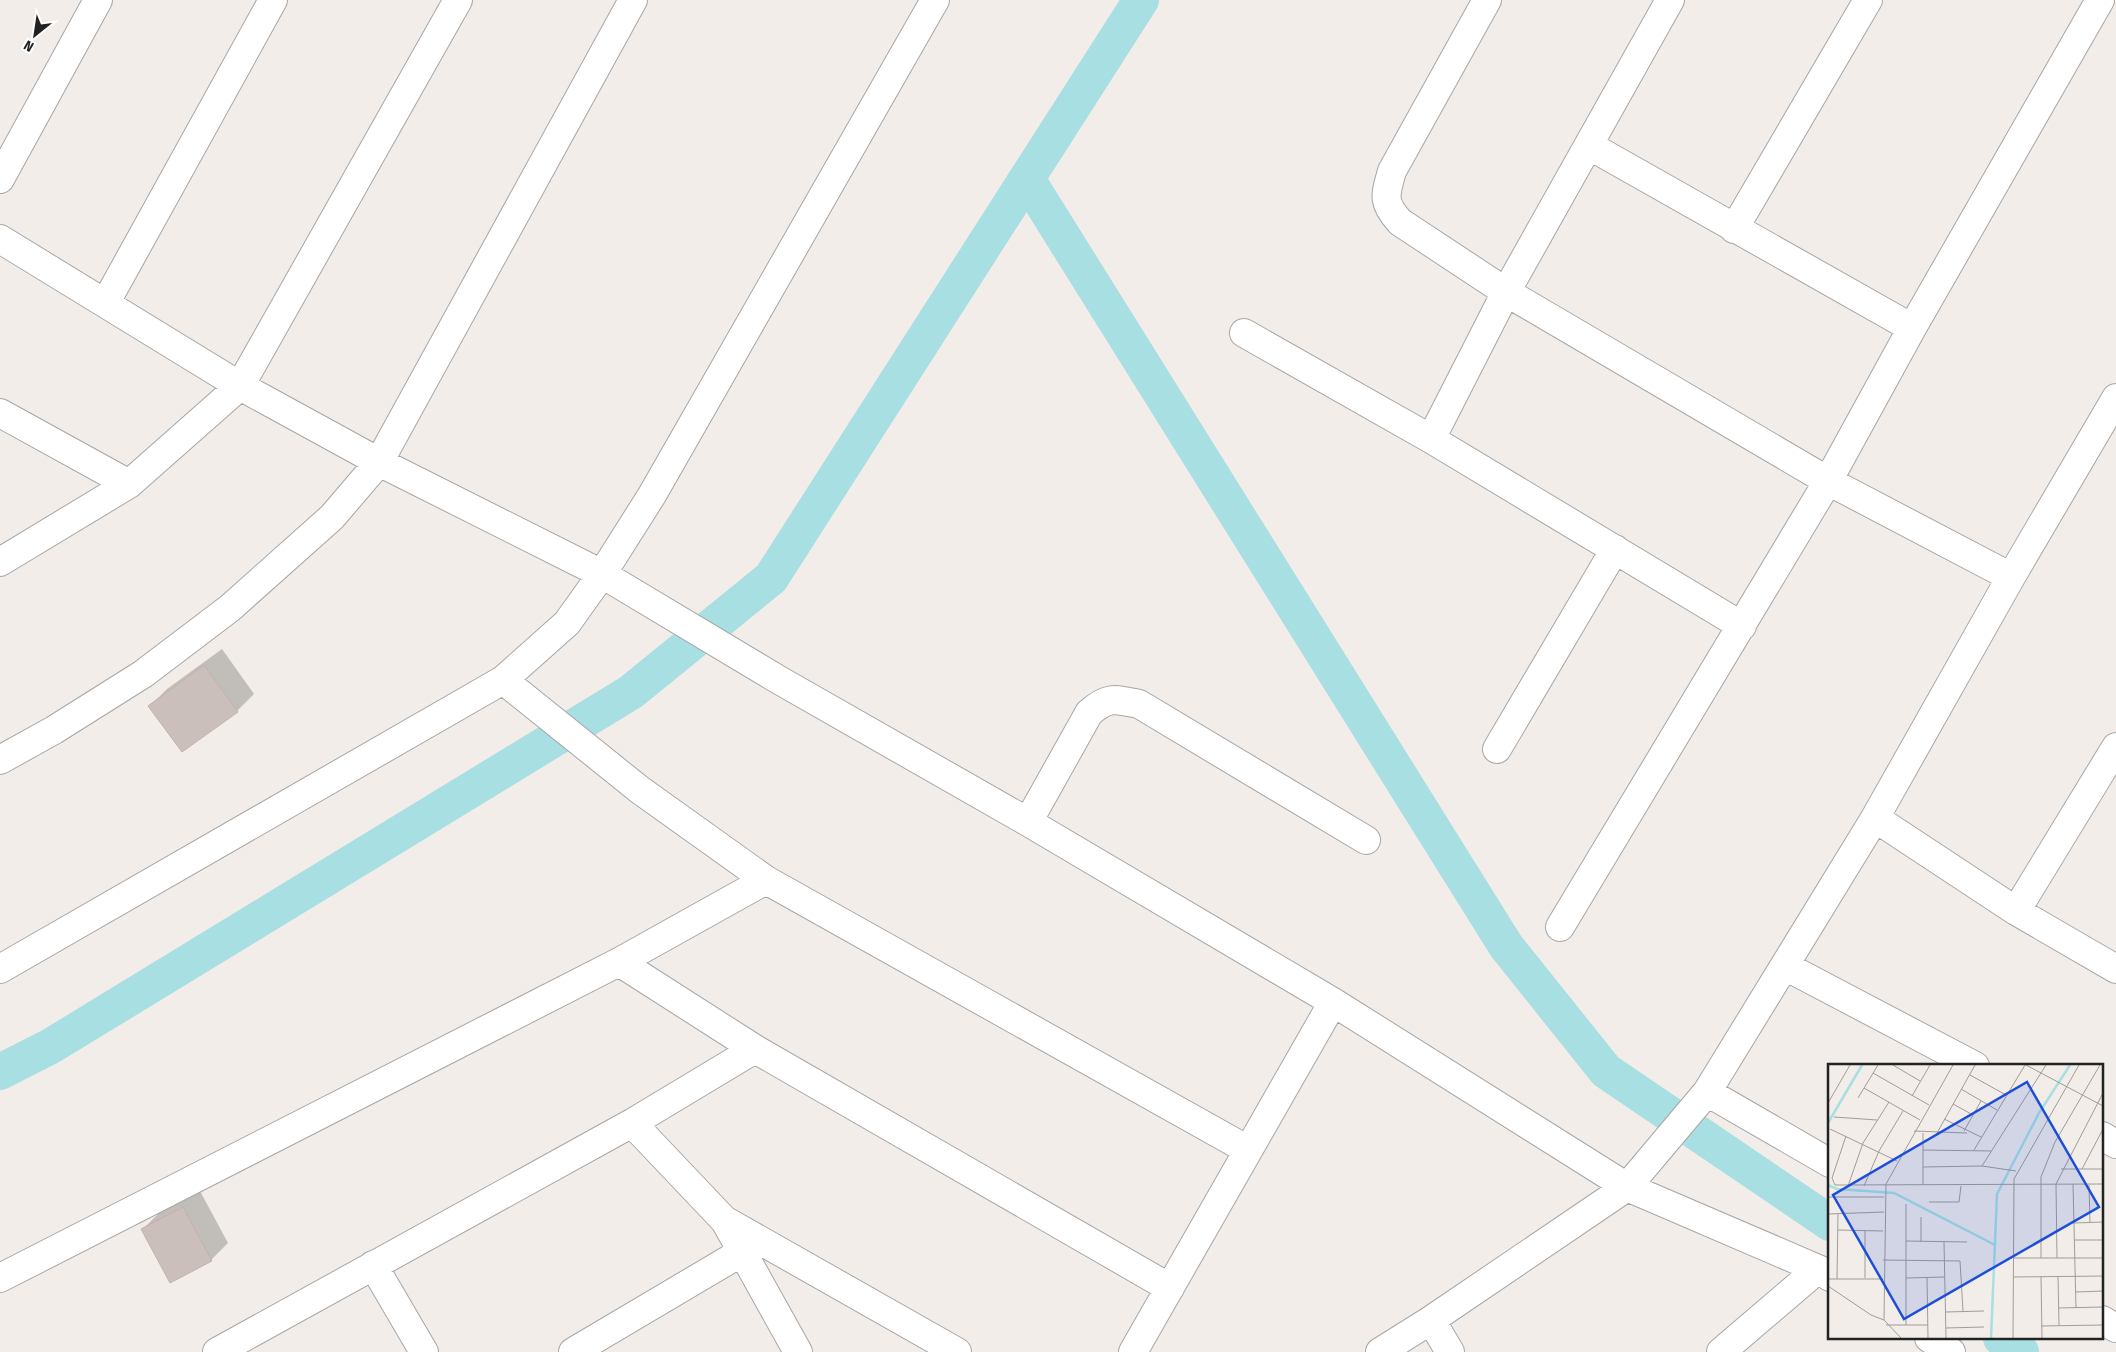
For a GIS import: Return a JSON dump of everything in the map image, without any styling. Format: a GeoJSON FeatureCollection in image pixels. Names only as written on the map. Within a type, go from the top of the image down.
{"type":"FeatureCollection","features":[{"type":"Feature","properties":{"kind":"street"},"geometry":{"type":"LineString","coordinates":[[0,178],[98,0]]}},
{"type":"Feature","properties":{"kind":"street"},"geometry":{"type":"LineString","coordinates":[[106,302],[273,0]]}},
{"type":"Feature","properties":{"kind":"street"},"geometry":{"type":"LineString","coordinates":[[0,562],[130,484],[240,386],[458,0]]}},
{"type":"Feature","properties":{"kind":"street"},"geometry":{"type":"LineString","coordinates":[[0,760],[54,730],[143,674],[230,608],[332,517],[379,462],[633,0]]}},
{"type":"Feature","properties":{"kind":"street"},"geometry":{"type":"LineString","coordinates":[[0,970],[503,680],[567,623],[602,574],[652,495],[935,0]]}},
{"type":"Feature","properties":{"kind":"street"},"geometry":{"type":"LineString","coordinates":[[1487,0],[1392,171],[1385,195],[1388,209],[1400,222],[1506,292],[1828,481],[2011,577]]}},
{"type":"Feature","properties":{"kind":"street"},"geometry":{"type":"LineString","coordinates":[[1431,439],[1506,292],[1590,146],[1670,0]]}},
{"type":"Feature","properties":{"kind":"street"},"geometry":{"type":"LineString","coordinates":[[1734,228],[1868,0]]}},
{"type":"Feature","properties":{"kind":"street"},"geometry":{"type":"LineString","coordinates":[[1560,927],[1828,481],[1912,328],[2100,0]]}},
{"type":"Feature","properties":{"kind":"street"},"geometry":{"type":"LineString","coordinates":[[1590,146],[1912,328]]}},
{"type":"Feature","properties":{"kind":"street"},"geometry":{"type":"LineString","coordinates":[[0,239],[106,302],[240,386],[379,462],[602,574],[780,680],[1028,822],[1333,1002],[1627,1187],[1824,1273],[1721,1352]]}},
{"type":"Feature","properties":{"kind":"street"},"geometry":{"type":"LineString","coordinates":[[1244,333],[1431,439],[1742,626]]}},
{"type":"Feature","properties":{"kind":"street"},"geometry":{"type":"LineString","coordinates":[[1380,1352],[1431,1320],[1627,1187],[1707,1092],[1875,818],[2011,577],[2108,433],[2116,398]]}},
{"type":"Feature","properties":{"kind":"street"},"geometry":{"type":"LineString","coordinates":[[0,413],[130,484]]}},
{"type":"Feature","properties":{"kind":"street"},"geometry":{"type":"LineString","coordinates":[[1498,749],[1615,549]]}},
{"type":"Feature","properties":{"kind":"street"},"geometry":{"type":"LineString","coordinates":[[503,680],[640,790],[766,880],[1248,1150]]}},
{"type":"Feature","properties":{"kind":"street"},"geometry":{"type":"LineString","coordinates":[[1028,822],[1089,713],[1103,701],[1118,699],[1139,704],[1366,840]]}},
{"type":"Feature","properties":{"kind":"street"},"geometry":{"type":"LineString","coordinates":[[2016,911],[2116,747]]}},
{"type":"Feature","properties":{"kind":"street"},"geometry":{"type":"LineString","coordinates":[[1875,818],[2016,911],[2116,969]]}},
{"type":"Feature","properties":{"kind":"street"},"geometry":{"type":"LineString","coordinates":[[0,1278],[620,962],[766,880]]}},
{"type":"Feature","properties":{"kind":"street"},"geometry":{"type":"LineString","coordinates":[[620,962],[755,1049],[1170,1288]]}},
{"type":"Feature","properties":{"kind":"street"},"geometry":{"type":"LineString","coordinates":[[1785,966],[1971,1064]]}},
{"type":"Feature","properties":{"kind":"street"},"geometry":{"type":"LineString","coordinates":[[1133,1352],[1333,1002]]}},
{"type":"Feature","properties":{"kind":"street"},"geometry":{"type":"LineString","coordinates":[[229,1349],[373,1265],[632,1123],[755,1049]]}},
{"type":"Feature","properties":{"kind":"street"},"geometry":{"type":"LineString","coordinates":[[1707,1092],[1828,1162]]}},
{"type":"Feature","properties":{"kind":"street"},"geometry":{"type":"LineString","coordinates":[[632,1123],[725,1221],[798,1352]]}},
{"type":"Feature","properties":{"kind":"street"},"geometry":{"type":"LineString","coordinates":[[2104,1137],[2116,1144]]}},
{"type":"Feature","properties":{"kind":"street"},"geometry":{"type":"LineString","coordinates":[[725,1221],[957,1352]]}},
{"type":"Feature","properties":{"kind":"street"},"geometry":{"type":"LineString","coordinates":[[590,1348],[742,1252]]}},
{"type":"Feature","properties":{"kind":"street"},"geometry":{"type":"LineString","coordinates":[[373,1265],[424,1352]]}},
{"type":"Feature","properties":{"kind":"street"},"geometry":{"type":"LineString","coordinates":[[1431,1320],[1450,1352]]}},
{"type":"Feature","properties":{"kind":"street"},"geometry":{"type":"LineString","coordinates":[[2104,1321],[2116,1328]]}},
{"type":"Feature","properties":{"kind":"building"},"geometry":{"type":"Polygon","coordinates":[[[204,665],[238,712],[182,752],[148,706],[204,665]]]}},
{"type":"Feature","properties":{"kind":"building"},"geometry":{"type":"Polygon","coordinates":[[[183,1207],[212,1261],[170,1283],[141,1229],[183,1207]]]}},
{"type":"Feature","properties":{"kind":"waterway"},"geometry":{"type":"LineString","coordinates":[[0,1072],[51,1046],[631,692],[771,578],[1141,0]]}},
{"type":"Feature","properties":{"kind":"waterway"},"geometry":{"type":"LineString","coordinates":[[1027,179],[1506,946],[1606,1071],[1828,1222]]}},
{"type":"Feature","properties":{"kind":"waterway"},"geometry":{"type":"LineString","coordinates":[[2004,1340],[2021,1352]]}}]}
